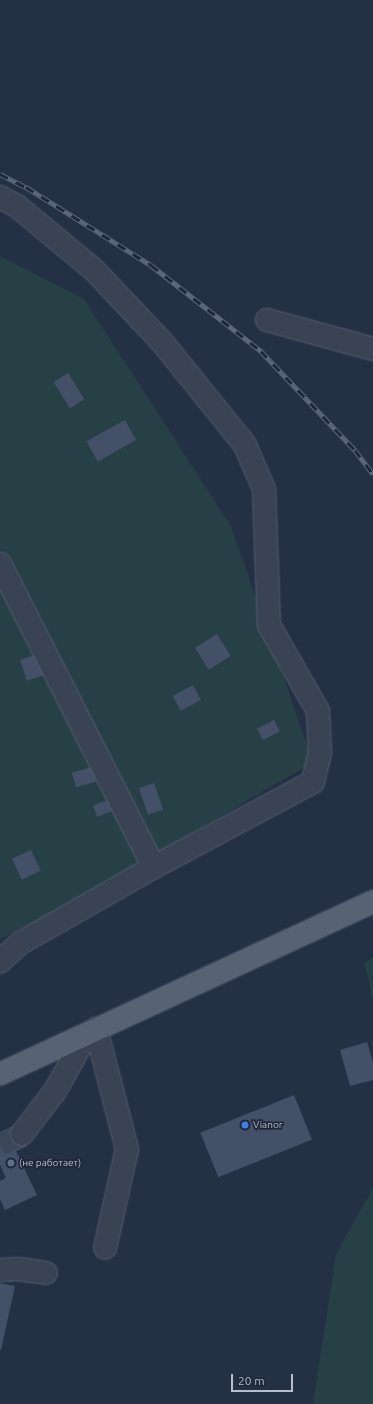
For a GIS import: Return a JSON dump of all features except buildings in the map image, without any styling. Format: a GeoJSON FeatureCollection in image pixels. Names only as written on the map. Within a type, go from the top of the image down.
{"type":"FeatureCollection","features":[{"type":"Feature","properties":{"kind":"main road"},"geometry":{"type":"LineString","coordinates":[[0,1060],[373,888]]}},
{"type":"Feature","properties":{"kind":"main road"},"geometry":{"type":"LineString","coordinates":[[0,1074],[373,902]]}},
{"type":"Feature","properties":{"kind":"lane"},"geometry":{"type":"LineString","coordinates":[[0,197],[17,206],[93,270],[162,342],[244,445],[264,489],[269,625],[318,710],[320,752],[313,782],[154,867],[19,944],[0,962]]}},
{"type":"Feature","properties":{"kind":"lane"},"geometry":{"type":"LineString","coordinates":[[267,320],[373,349]]}},
{"type":"Feature","properties":{"kind":"lane"},"geometry":{"type":"LineString","coordinates":[[0,564],[154,867]]}},
{"type":"Feature","properties":{"kind":"lane"},"geometry":{"type":"LineString","coordinates":[[22,1134],[55,1091],[82,1043],[96,1029]]}},
{"type":"Feature","properties":{"kind":"lane"},"geometry":{"type":"LineString","coordinates":[[96,1029],[127,1149],[105,1248]]}},
{"type":"Feature","properties":{"kind":"lane"},"geometry":{"type":"LineString","coordinates":[[0,1270],[18,1268],[46,1273]]}},
{"type":"Feature","properties":{"kind":"green space"},"geometry":{"type":"Polygon","coordinates":[[[0,256],[84,299],[231,526],[313,762],[63,909],[0,939],[0,256]]]}},
{"type":"Feature","properties":{"kind":"green space"},"geometry":{"type":"Polygon","coordinates":[[[373,958],[373,1001],[365,963],[373,958]]]}},
{"type":"Feature","properties":{"kind":"green space"},"geometry":{"type":"Polygon","coordinates":[[[373,1188],[373,1404],[313,1404],[336,1254],[373,1188]]]}},
{"type":"Feature","properties":{"kind":"tunnel"},"geometry":{"type":"LineString","coordinates":[[0,1145],[22,1134]]}},
{"type":"Feature","properties":{"kind":"railway"},"geometry":{"type":"LineString","coordinates":[[0,174],[26,187],[151,265],[261,351],[355,450],[373,474]]}},
{"type":"Feature","properties":{"kind":"place","name":"Vianor"},"geometry":{"type":"Point","coordinates":[245,1125]}},
{"type":"Feature","properties":{"kind":"place","name":"(не работает)"},"geometry":{"type":"Point","coordinates":[11,1163]}}]}
